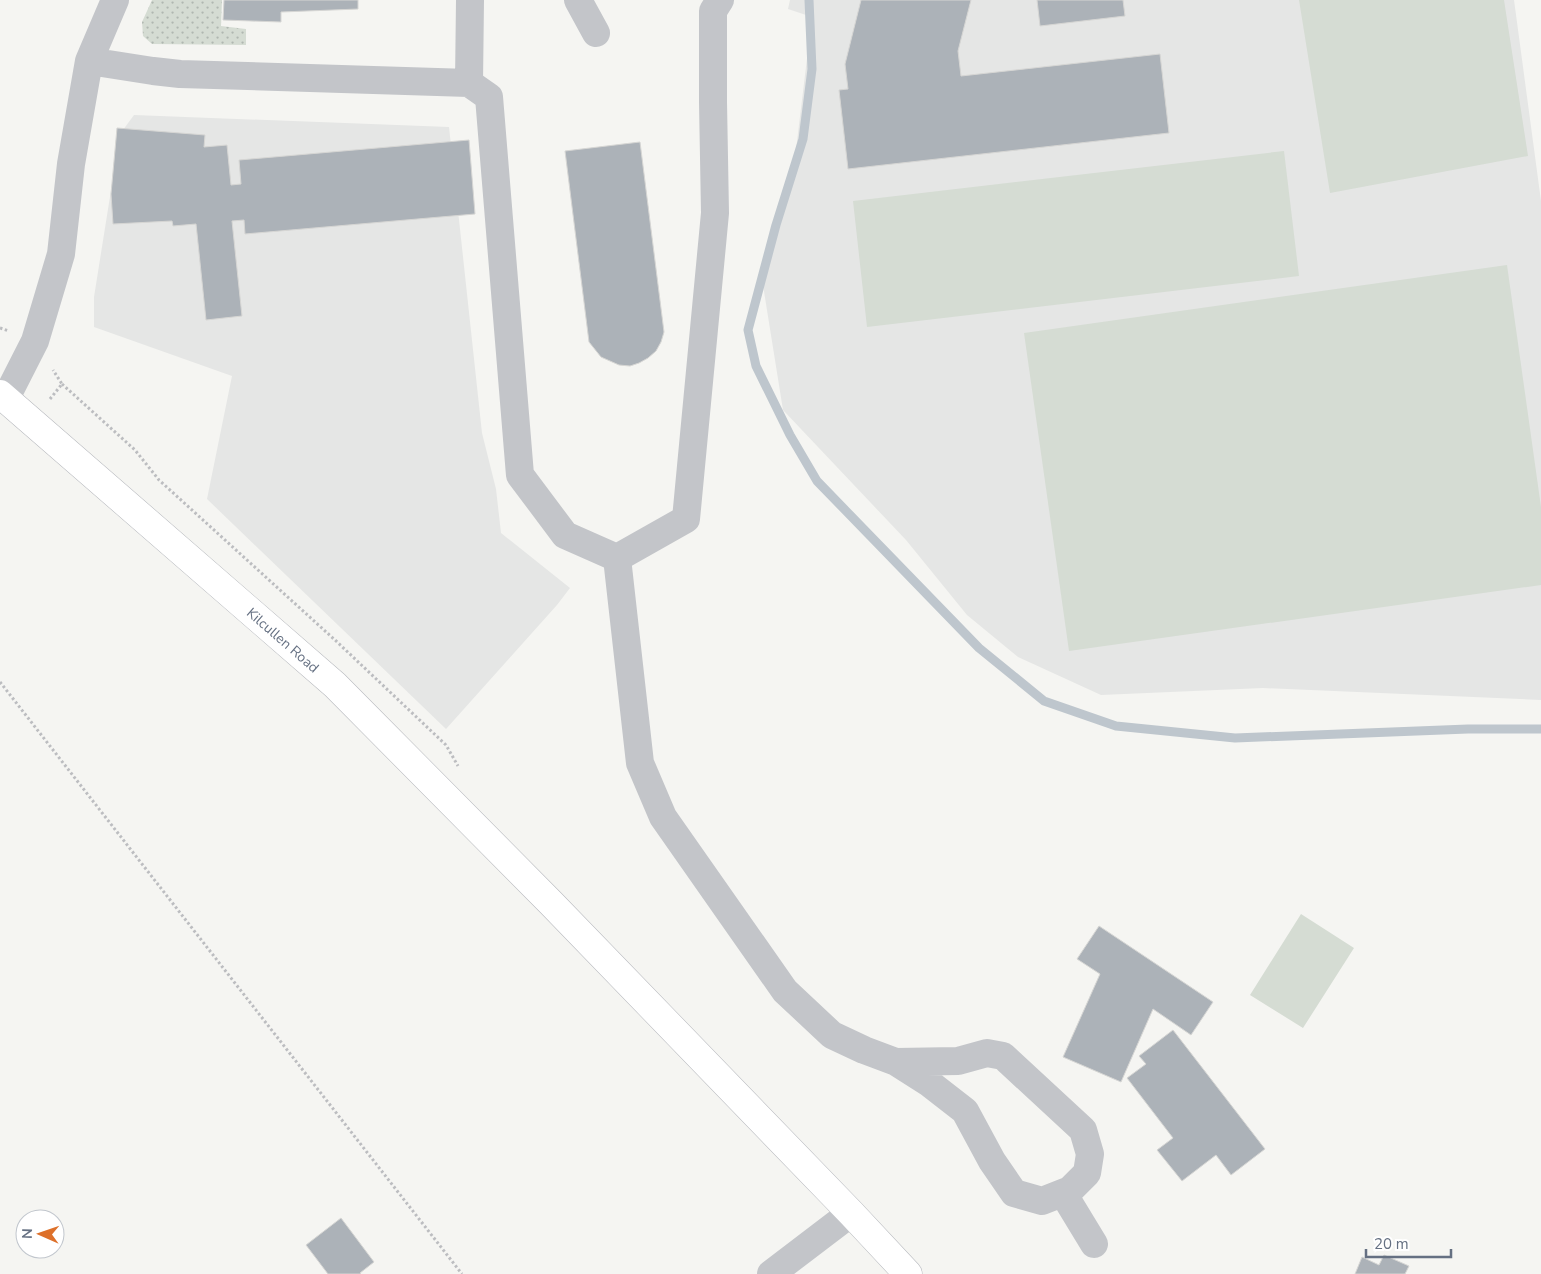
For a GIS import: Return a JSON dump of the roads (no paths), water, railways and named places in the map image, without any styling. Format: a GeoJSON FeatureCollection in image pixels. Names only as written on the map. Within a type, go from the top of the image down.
{"type":"FeatureCollection","features":[{"type":"Feature","properties":{"kind":"main road","name":"Kilcullen Road"},"geometry":{"type":"LineString","coordinates":[[3,396],[335,685],[551,903],[908,1274]]}},
{"type":"Feature","properties":{"kind":"street"},"geometry":{"type":"LineString","coordinates":[[3,396],[36,341],[61,254],[71,164],[89,61],[115,0]]}},
{"type":"Feature","properties":{"kind":"street"},"geometry":{"type":"LineString","coordinates":[[469,83],[470,0]]}},
{"type":"Feature","properties":{"kind":"street"},"geometry":{"type":"LineString","coordinates":[[578,0],[596,33]]}},
{"type":"Feature","properties":{"kind":"street"},"geometry":{"type":"LineString","coordinates":[[617,558],[686,519],[715,214],[711,4]]}},
{"type":"Feature","properties":{"kind":"street"},"geometry":{"type":"LineString","coordinates":[[89,61],[153,72],[180,74],[469,83],[488,97],[520,475],[565,535],[617,558]]}},
{"type":"Feature","properties":{"kind":"street"},"geometry":{"type":"LineString","coordinates":[[617,558],[640,763],[663,817],[785,991],[832,1035],[896,1062],[929,1083],[965,1111],[992,1161],[1014,1193],[1042,1201],[1070,1190],[1087,1173],[1090,1154],[1083,1130],[1003,1056],[988,1053],[958,1061],[896,1062]]}},
{"type":"Feature","properties":{"kind":"street"},"geometry":{"type":"LineString","coordinates":[[1063,1193],[1094,1244]]}},
{"type":"Feature","properties":{"kind":"street"},"geometry":{"type":"LineString","coordinates":[[771,1274],[851,1213]]}},
{"type":"Feature","properties":{"kind":"waterway"},"geometry":{"type":"LineString","coordinates":[[809,0],[812,69],[803,139],[776,225],[748,330],[756,366],[790,435],[817,481],[979,648],[1044,701],[1116,726],[1235,738],[1468,729],[1541,729]]}}]}
